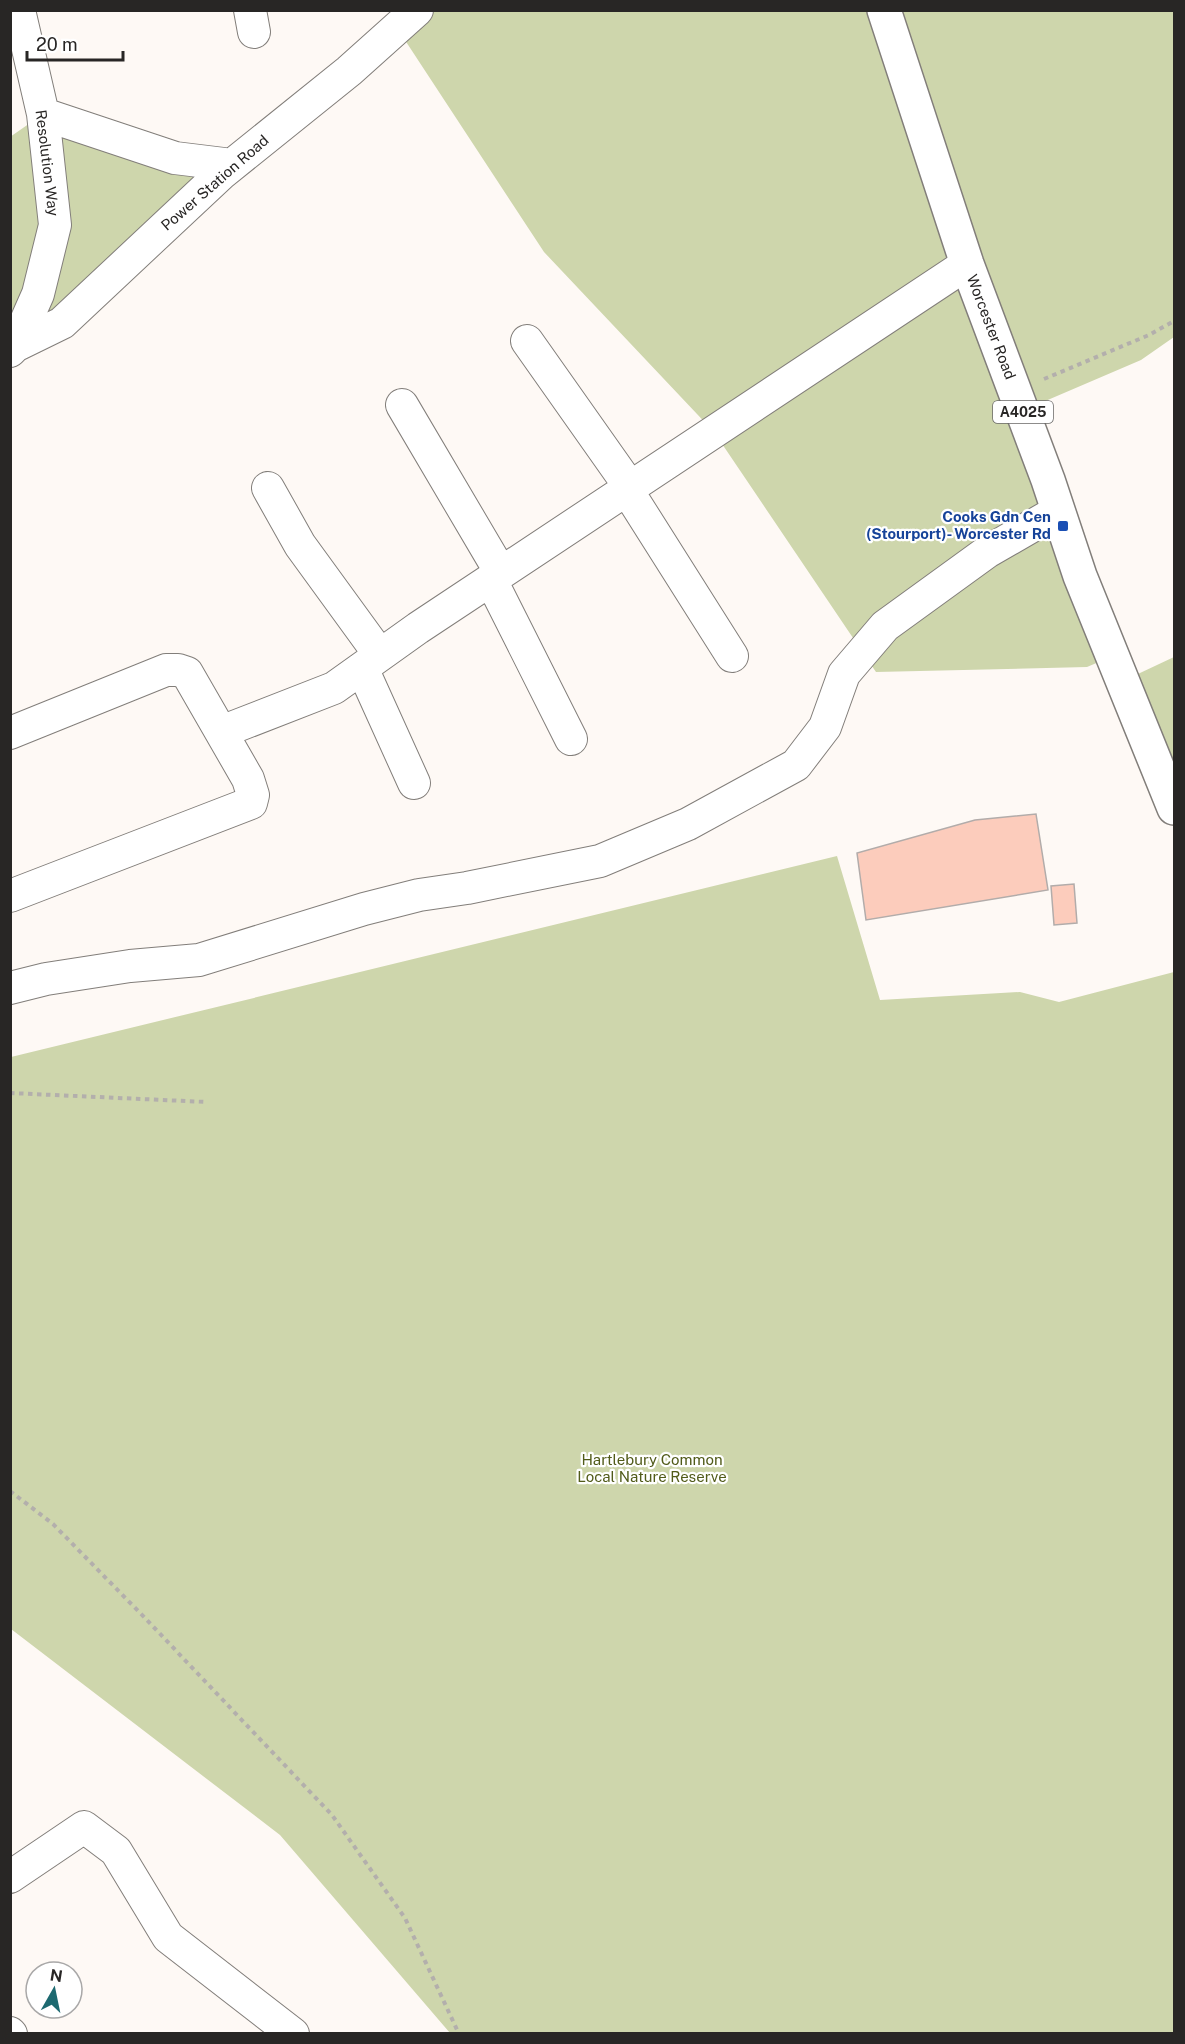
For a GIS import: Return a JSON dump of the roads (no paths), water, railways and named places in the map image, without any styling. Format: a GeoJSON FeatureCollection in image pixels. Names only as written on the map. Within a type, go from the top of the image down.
{"type":"FeatureCollection","features":[{"type":"Feature","properties":{"kind":"main road","name":"Worcester Road"},"geometry":{"type":"LineString","coordinates":[[884,10],[967,264],[1080,576],[1174,808]]}},
{"type":"Feature","properties":{"kind":"street","name":"Resolution Way"},"geometry":{"type":"LineString","coordinates":[[13,349],[38,294],[55,225],[43,114],[19,10]]}},
{"type":"Feature","properties":{"kind":"street","name":"Power Station Road"},"geometry":{"type":"LineString","coordinates":[[13,349],[63,323],[231,165],[349,71],[417,10]]}},
{"type":"Feature","properties":{"kind":"street"},"geometry":{"type":"LineString","coordinates":[[43,114],[175,158],[231,165]]}},
{"type":"Feature","properties":{"kind":"street"},"geometry":{"type":"LineString","coordinates":[[221,732],[334,688],[496,576],[967,264]]}},
{"type":"Feature","properties":{"kind":"street"},"geometry":{"type":"LineString","coordinates":[[527,341],[629,488],[732,656]]}},
{"type":"Feature","properties":{"kind":"street"},"geometry":{"type":"LineString","coordinates":[[402,405],[496,576],[571,739]]}},
{"type":"Feature","properties":{"kind":"street"},"geometry":{"type":"LineString","coordinates":[[268,488],[371,662],[414,783]]}},
{"type":"Feature","properties":{"kind":"street"},"geometry":{"type":"LineString","coordinates":[[10,988],[46,979],[130,966],[199,960],[364,909],[418,895],[467,888],[600,861],[688,824],[796,765],[825,727],[844,674],[885,626],[987,552],[1058,511]]}},
{"type":"Feature","properties":{"kind":"street"},"geometry":{"type":"LineString","coordinates":[[10,733],[166,670],[187,673],[248,779],[253,795],[251,803],[10,896]]}},
{"type":"Feature","properties":{"kind":"street"},"geometry":{"type":"LineString","coordinates":[[10,1877],[84,1827],[116,1851],[168,1936],[293,2034]]}},
{"type":"Feature","properties":{"kind":"place","name":"Cooks Gdn Cen (Stourport)- Worcester Rd"},"geometry":{"type":"Point","coordinates":[1063,526]}},
{"type":"Feature","properties":{"kind":"park label","name":"Hartlebury Common Local Nature Reserve"},"geometry":{"type":"Point","coordinates":[652,1468]}}]}
